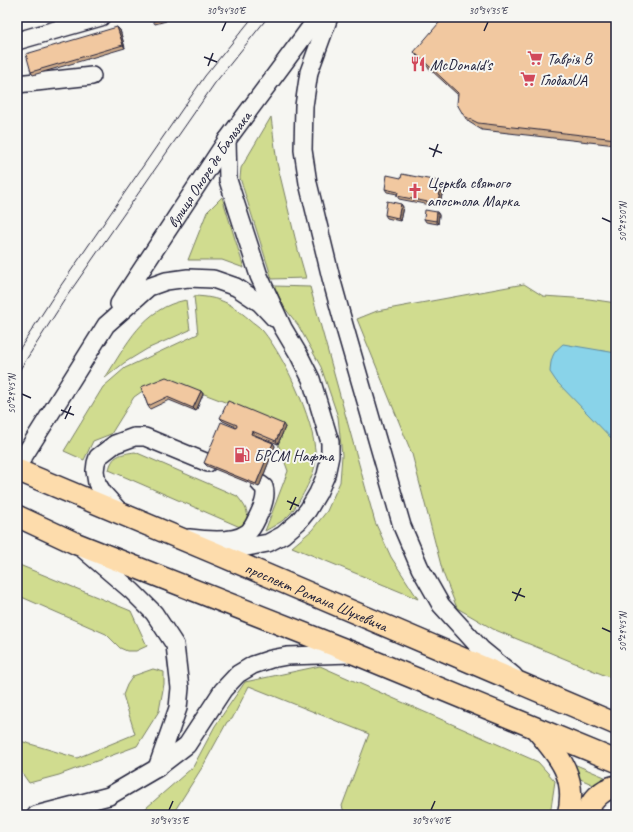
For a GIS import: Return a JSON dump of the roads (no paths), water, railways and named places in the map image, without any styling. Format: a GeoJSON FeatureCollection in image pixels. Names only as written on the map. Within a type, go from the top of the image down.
{"type":"FeatureCollection","features":[{"type":"Feature","properties":{"kind":"main road","name":"проспект Романа Шухевича"},"geometry":{"type":"LineString","coordinates":[[17,470],[616,724]]}},
{"type":"Feature","properties":{"kind":"main road"},"geometry":{"type":"LineString","coordinates":[[17,516],[77,544],[356,654],[616,761]]}},
{"type":"Feature","properties":{"kind":"main road"},"geometry":{"type":"LineString","coordinates":[[534,727],[558,755],[566,770],[572,796],[568,815]]}},
{"type":"Feature","properties":{"kind":"main road"},"geometry":{"type":"LineString","coordinates":[[587,815],[592,802],[600,794],[611,787],[616,786]]}},
{"type":"Feature","properties":{"kind":"street"},"geometry":{"type":"LineString","coordinates":[[17,41],[101,17]]}},
{"type":"Feature","properties":{"kind":"street","name":"вулиця Оноре де Бальзака"},"geometry":{"type":"LineString","coordinates":[[17,467],[106,325],[227,140],[318,17]]}},
{"type":"Feature","properties":{"kind":"street"},"geometry":{"type":"LineString","coordinates":[[328,17],[310,72],[304,106],[303,150],[308,183],[331,278],[402,526],[420,568],[441,605],[481,649],[528,687]]}},
{"type":"Feature","properties":{"kind":"street"},"geometry":{"type":"LineString","coordinates":[[17,84],[92,76]]}},
{"type":"Feature","properties":{"kind":"street"},"geometry":{"type":"LineString","coordinates":[[215,553],[268,543],[283,534],[298,522],[308,510],[318,493],[326,475],[330,456],[330,442],[311,379],[299,354],[283,328],[259,276],[228,180],[227,140]]}},
{"type":"Feature","properties":{"kind":"street"},"geometry":{"type":"LineString","coordinates":[[106,325],[149,287],[166,281],[188,278],[213,279],[236,287],[260,303],[283,328]]}},
{"type":"Feature","properties":{"kind":"street"},"geometry":{"type":"LineString","coordinates":[[123,515],[102,494],[97,483],[95,471],[98,457],[115,444],[134,437],[145,437],[208,462]]}},
{"type":"Feature","properties":{"kind":"street"},"geometry":{"type":"LineString","coordinates":[[175,536],[205,540],[231,539],[247,534],[263,504],[266,492],[264,487],[260,484]]}},
{"type":"Feature","properties":{"kind":"street"},"geometry":{"type":"LineString","coordinates":[[77,544],[132,591],[154,613],[175,645],[180,688],[178,708],[157,768]]}},
{"type":"Feature","properties":{"kind":"street"},"geometry":{"type":"LineString","coordinates":[[36,815],[109,796],[157,768],[187,745],[223,690],[238,674],[253,666],[270,659],[281,657],[356,654]]}},
{"type":"Feature","properties":{"kind":"water"},"geometry":{"type":"Polygon","coordinates":[[[563,344],[616,353],[616,443],[556,381],[550,372],[553,356],[556,350],[563,344]]]}},
{"type":"Feature","properties":{"kind":"tram line"},"geometry":{"type":"LineString","coordinates":[[17,353],[55,294],[205,76],[253,17]]}},
{"type":"Feature","properties":{"kind":"tram line"},"geometry":{"type":"LineString","coordinates":[[17,374],[67,296],[215,83],[268,17]]}},
{"type":"Feature","properties":{"kind":"place","name":"Таврія В"},"geometry":{"type":"Point","coordinates":[535,58]}},
{"type":"Feature","properties":{"kind":"place","name":"McDonald's"},"geometry":{"type":"Point","coordinates":[418,64]}},
{"type":"Feature","properties":{"kind":"place","name":"ГлобалUA"},"geometry":{"type":"Point","coordinates":[528,79]}},
{"type":"Feature","properties":{"kind":"place","name":"Церква святого апостола Марка"},"geometry":{"type":"Point","coordinates":[415,191]}},
{"type":"Feature","properties":{"kind":"place","name":"БРСМ Нафта"},"geometry":{"type":"Point","coordinates":[242,455]}}]}
